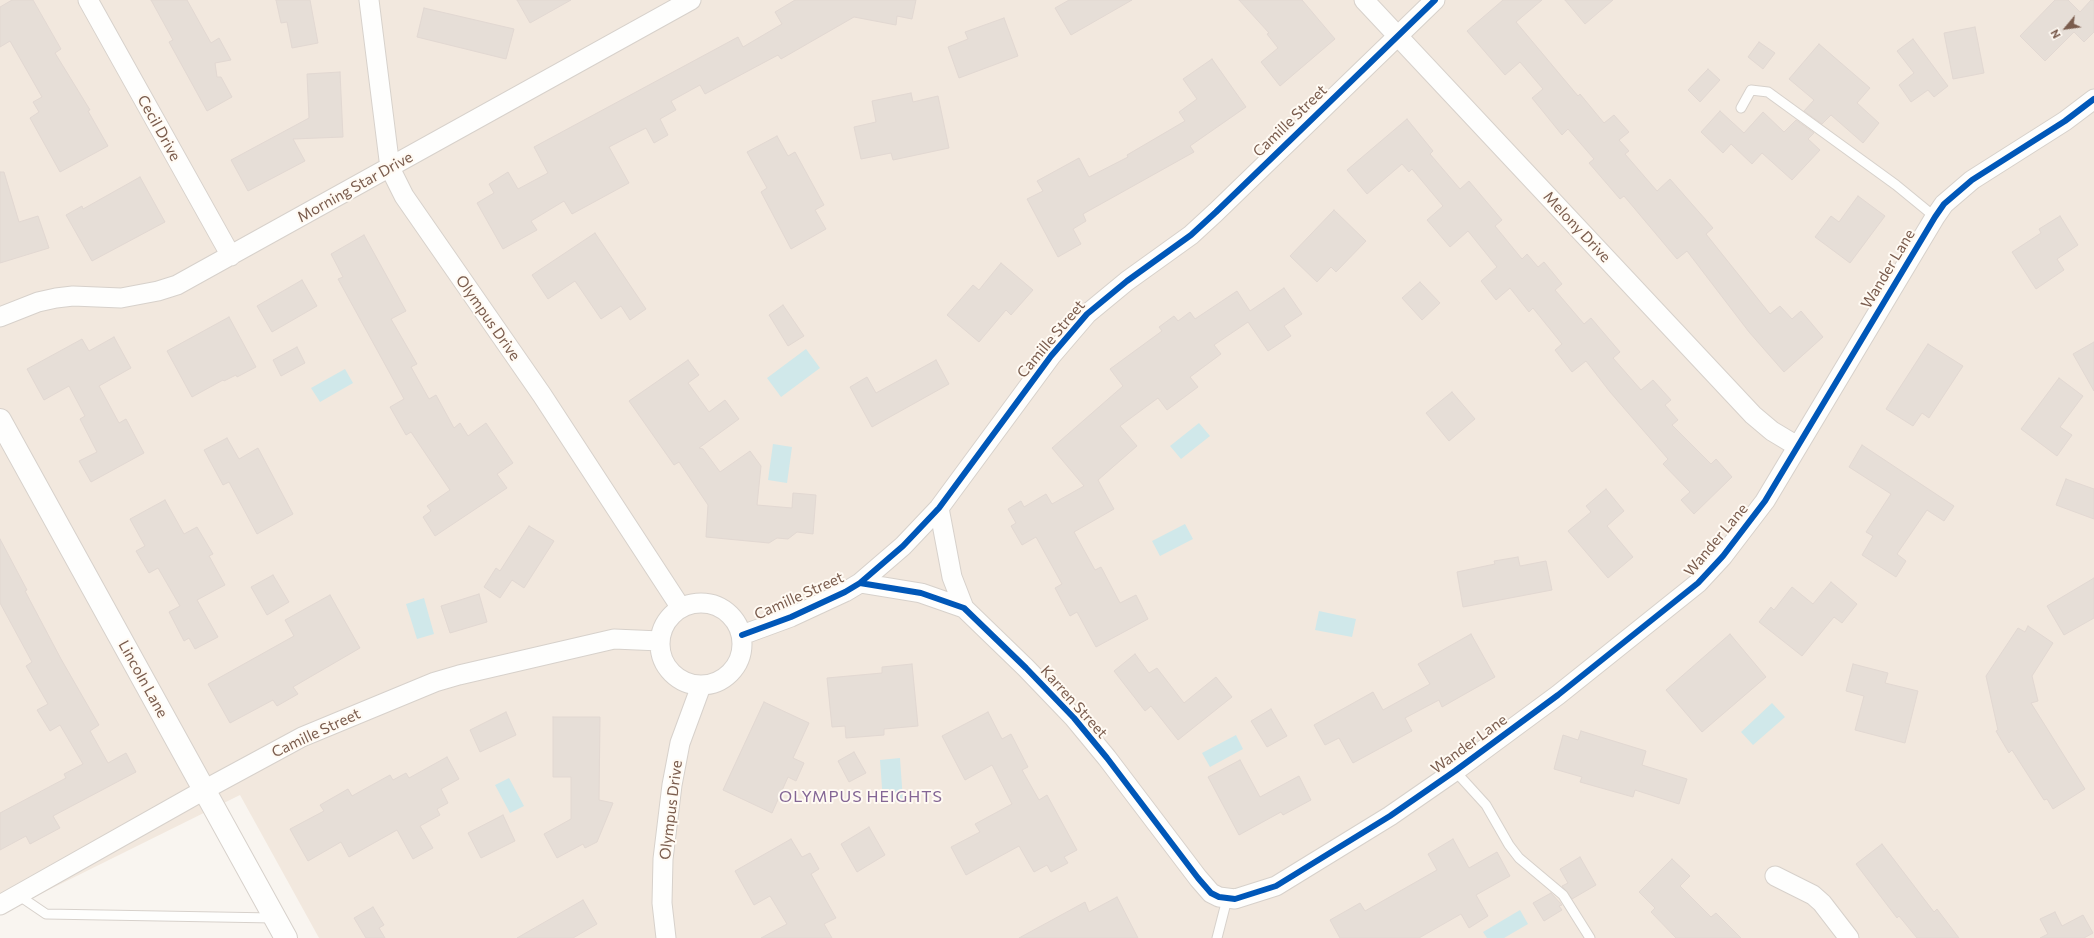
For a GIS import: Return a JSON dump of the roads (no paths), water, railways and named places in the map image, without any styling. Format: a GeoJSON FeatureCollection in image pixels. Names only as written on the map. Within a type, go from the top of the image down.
{"type":"FeatureCollection","features":[{"type":"Feature","properties":{"kind":"street","name":"Cecil Drive"},"geometry":{"type":"LineString","coordinates":[[88,0],[231,256]]}},
{"type":"Feature","properties":{"kind":"street","name":"Olympus Drive"},"geometry":{"type":"LineString","coordinates":[[369,0],[390,168],[418,218],[542,395],[681,608]]}},
{"type":"Feature","properties":{"kind":"street","name":"Morning Star Drive"},"geometry":{"type":"LineString","coordinates":[[0,317],[38,302],[56,298],[73,296],[121,298],[158,291],[177,284],[231,256],[691,0]]}},
{"type":"Feature","properties":{"kind":"street","name":"Melony Drive"},"geometry":{"type":"LineString","coordinates":[[1364,0],[1753,415],[1772,430],[1797,446]]}},
{"type":"Feature","properties":{"kind":"street","name":"Camille Street"},"geometry":{"type":"LineString","coordinates":[[742,635],[816,606],[860,583],[902,546],[939,508],[1051,356],[1087,314],[1127,281],[1191,235],[1435,0]]}},
{"type":"Feature","properties":{"kind":"street","name":"Wander Lane"},"geometry":{"type":"LineString","coordinates":[[1227,899],[1246,897],[1276,886],[1390,816],[1455,771],[1558,695],[1698,583],[1723,556],[1765,501],[1944,204],[1972,180],[2065,121],[2094,99]]}},
{"type":"Feature","properties":{"kind":"street","name":"Lincoln Lane"},"geometry":{"type":"LineString","coordinates":[[0,420],[286,938]]}},
{"type":"Feature","properties":{"kind":"street","name":"Karren Street"},"geometry":{"type":"LineString","coordinates":[[939,508],[952,576],[964,608]]}},
{"type":"Feature","properties":{"kind":"street","name":"Karren Street"},"geometry":{"type":"LineString","coordinates":[[860,583],[921,593],[964,608],[1026,668],[1074,718],[1107,758],[1204,886],[1219,897],[1227,899]]}},
{"type":"Feature","properties":{"kind":"street"},"geometry":{"type":"LineString","coordinates":[[706,603],[718,606],[729,613],[737,623],[742,635],[742,653],[734,670],[719,682],[701,686],[687,684],[666,667],[661,654],[660,641],[663,628],[670,616],[681,608],[693,604],[706,603]]}},
{"type":"Feature","properties":{"kind":"street","name":"Camille Street"},"geometry":{"type":"LineString","coordinates":[[0,905],[204,790],[302,737],[441,680],[614,639],[660,641]]}},
{"type":"Feature","properties":{"kind":"street","name":"Olympus Drive"},"geometry":{"type":"LineString","coordinates":[[666,938],[662,903],[663,859],[672,785],[680,743],[701,686]]}},
{"type":"Feature","properties":{"kind":"street"},"geometry":{"type":"LineString","coordinates":[[1775,876],[1813,895],[1822,903],[1849,938]]}},
{"type":"Feature","properties":{"kind":"lane"},"geometry":{"type":"LineString","coordinates":[[1741,108],[1751,90],[1768,92],[1873,168],[1935,217]]}},
{"type":"Feature","properties":{"kind":"lane"},"geometry":{"type":"LineString","coordinates":[[1455,771],[1486,805],[1509,845],[1519,858],[1563,895],[1590,938]]}},
{"type":"Feature","properties":{"kind":"lane"},"geometry":{"type":"LineString","coordinates":[[18,895],[46,914],[275,918]]}},
{"type":"Feature","properties":{"kind":"lane"},"geometry":{"type":"LineString","coordinates":[[1217,938],[1227,899]]}},
{"type":"Feature","properties":{"kind":"water"},"geometry":{"type":"Polygon","coordinates":[[[806,349],[820,368],[781,397],[767,378],[806,349]]]}},
{"type":"Feature","properties":{"kind":"water"},"geometry":{"type":"Polygon","coordinates":[[[345,369],[353,383],[320,402],[311,388],[345,369]]]}},
{"type":"Feature","properties":{"kind":"water"},"geometry":{"type":"Polygon","coordinates":[[[1199,423],[1210,436],[1181,459],[1170,446],[1199,423]]]}},
{"type":"Feature","properties":{"kind":"water"},"geometry":{"type":"Polygon","coordinates":[[[773,444],[792,447],[787,483],[768,480],[773,444]]]}},
{"type":"Feature","properties":{"kind":"water"},"geometry":{"type":"Polygon","coordinates":[[[1185,524],[1193,539],[1160,556],[1152,541],[1185,524]]]}},
{"type":"Feature","properties":{"kind":"water"},"geometry":{"type":"Polygon","coordinates":[[[424,598],[434,634],[417,639],[406,604],[424,598]]]}},
{"type":"Feature","properties":{"kind":"water"},"geometry":{"type":"Polygon","coordinates":[[[1319,611],[1356,619],[1352,637],[1315,630],[1319,611]]]}},
{"type":"Feature","properties":{"kind":"water"},"geometry":{"type":"Polygon","coordinates":[[[1772,703],[1785,717],[1753,745],[1741,732],[1772,703]]]}},
{"type":"Feature","properties":{"kind":"water"},"geometry":{"type":"Polygon","coordinates":[[[1236,735],[1243,749],[1210,767],[1202,753],[1236,735]]]}},
{"type":"Feature","properties":{"kind":"water"},"geometry":{"type":"Polygon","coordinates":[[[900,758],[903,801],[883,802],[880,760],[900,758]]]}},
{"type":"Feature","properties":{"kind":"water"},"geometry":{"type":"Polygon","coordinates":[[[509,778],[524,806],[510,813],[495,785],[509,778]]]}},
{"type":"Feature","properties":{"kind":"water"},"geometry":{"type":"Polygon","coordinates":[[[1520,910],[1528,924],[1504,938],[1487,938],[1483,932],[1520,910]]]}},
{"type":"Feature","properties":{"kind":"district","name":"OLYMPUS HEIGHTS"},"geometry":{"type":"Point","coordinates":[861,797]}}]}
